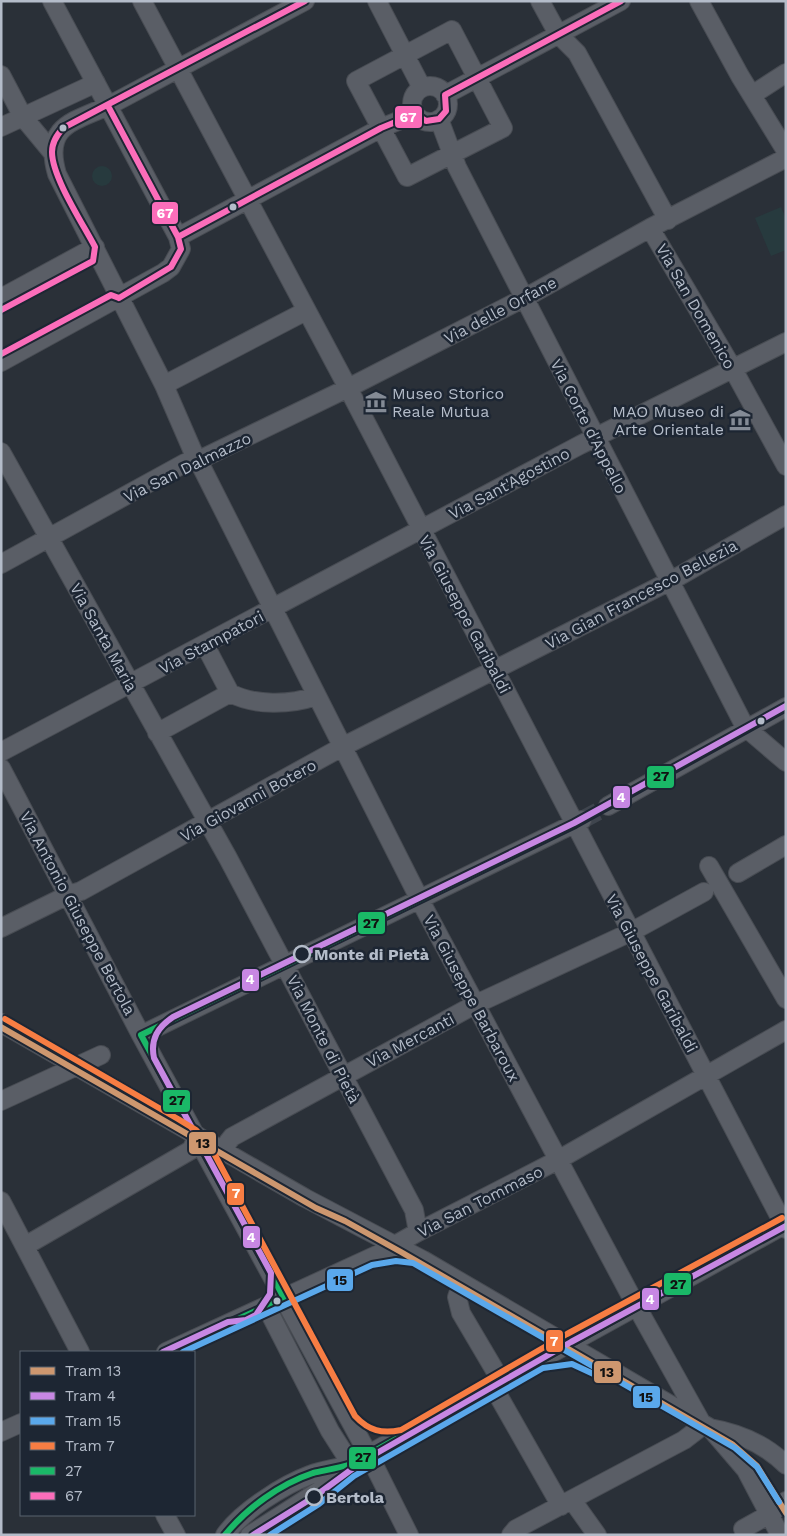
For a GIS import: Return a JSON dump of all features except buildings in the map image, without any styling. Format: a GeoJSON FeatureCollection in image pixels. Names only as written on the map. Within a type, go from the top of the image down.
{"type":"FeatureCollection","features":[{"type":"Feature","properties":{"kind":"street"},"geometry":{"type":"LineString","coordinates":[[1,362],[119,298],[171,267],[181,249],[178,237],[52,1]]}},
{"type":"Feature","properties":{"kind":"street","name":"Via Giuseppe Garibaldi"},"geometry":{"type":"LineString","coordinates":[[142,1],[348,388],[494,670],[579,822],[631,932],[785,1226]]}},
{"type":"Feature","properties":{"kind":"street"},"geometry":{"type":"LineString","coordinates":[[52,152],[55,138],[63,128],[306,1]]}},
{"type":"Feature","properties":{"kind":"street"},"geometry":{"type":"LineString","coordinates":[[377,1],[422,88]]}},
{"type":"Feature","properties":{"kind":"street","name":"Via San Domenico"},"geometry":{"type":"LineString","coordinates":[[540,1],[558,34],[577,53],[668,220],[650,228],[733,369],[786,466]]}},
{"type":"Feature","properties":{"kind":"street"},"geometry":{"type":"LineString","coordinates":[[445,95],[621,1]]}},
{"type":"Feature","properties":{"kind":"street"},"geometry":{"type":"LineString","coordinates":[[699,1],[786,151]]}},
{"type":"Feature","properties":{"kind":"street"},"geometry":{"type":"LineString","coordinates":[[452,30],[478,77],[504,128],[407,177],[356,81],[452,30]]}},
{"type":"Feature","properties":{"kind":"street"},"geometry":{"type":"LineString","coordinates":[[752,95],[786,73]]}},
{"type":"Feature","properties":{"kind":"street"},"geometry":{"type":"LineString","coordinates":[[1,74],[23,117],[52,152]]}},
{"type":"Feature","properties":{"kind":"street"},"geometry":{"type":"LineString","coordinates":[[1,127],[96,83]]}},
{"type":"Feature","properties":{"kind":"street"},"geometry":{"type":"LineString","coordinates":[[432,86],[445,95],[446,111],[439,119],[426,121],[415,114],[412,108],[413,96],[422,88],[432,86]]}},
{"type":"Feature","properties":{"kind":"street"},"geometry":{"type":"LineString","coordinates":[[178,237],[380,128],[415,114]]}},
{"type":"Feature","properties":{"kind":"street","name":"Via Corte d'Appello"},"geometry":{"type":"LineString","coordinates":[[439,119],[457,168],[594,438],[746,729]]}},
{"type":"Feature","properties":{"kind":"street","name":"Via Giuseppe Barbaroux"},"geometry":{"type":"LineString","coordinates":[[52,152],[57,174],[164,385],[218,503],[274,608],[316,696],[420,900],[636,1306],[706,1425]]}},
{"type":"Feature","properties":{"kind":"street"},"geometry":{"type":"LineString","coordinates":[[668,220],[786,158]]}},
{"type":"Feature","properties":{"kind":"street","name":"Via delle Orfane"},"geometry":{"type":"LineString","coordinates":[[348,388],[524,298],[650,228]]}},
{"type":"Feature","properties":{"kind":"street"},"geometry":{"type":"LineString","coordinates":[[1,298],[95,247]]}},
{"type":"Feature","properties":{"kind":"street"},"geometry":{"type":"LineString","coordinates":[[164,385],[306,311]]}},
{"type":"Feature","properties":{"kind":"street","name":"Via Sant'Agostino"},"geometry":{"type":"LineString","coordinates":[[421,530],[594,438],[786,342]]}},
{"type":"Feature","properties":{"kind":"street","name":"Via San Dalmazzo"},"geometry":{"type":"LineString","coordinates":[[1,564],[185,464],[198,461],[348,388]]}},
{"type":"Feature","properties":{"kind":"street","name":"Via Santa Maria"},"geometry":{"type":"LineString","coordinates":[[1,452],[207,823]]}},
{"type":"Feature","properties":{"kind":"street","name":"Via Gian Francesco Bellezia"},"geometry":{"type":"LineString","coordinates":[[494,670],[670,581],[786,515]]}},
{"type":"Feature","properties":{"kind":"street","name":"Via Stampatori"},"geometry":{"type":"LineString","coordinates":[[1,752],[421,530]]}},
{"type":"Feature","properties":{"kind":"street"},"geometry":{"type":"LineString","coordinates":[[205,645],[230,693],[241,699],[285,703],[316,696]]}},
{"type":"Feature","properties":{"kind":"street","name":"Via Giovanni Botero"},"geometry":{"type":"LineString","coordinates":[[1,928],[68,895],[80,892],[342,747],[494,670]]}},
{"type":"Feature","properties":{"kind":"street"},"geometry":{"type":"LineString","coordinates":[[157,732],[230,693]]}},
{"type":"Feature","properties":{"kind":"street"},"geometry":{"type":"LineString","coordinates":[[608,806],[786,707]]}},
{"type":"Feature","properties":{"kind":"street"},"geometry":{"type":"LineString","coordinates":[[746,729],[786,762]]}},
{"type":"Feature","properties":{"kind":"street","name":"Via Antonio Giuseppe Bertola"},"geometry":{"type":"LineString","coordinates":[[1,768],[141,1035],[198,1136],[409,1535]]}},
{"type":"Feature","properties":{"kind":"street"},"geometry":{"type":"LineString","coordinates":[[141,1035],[579,822]]}},
{"type":"Feature","properties":{"kind":"street","name":"Via Monte di Pietà"},"geometry":{"type":"LineString","coordinates":[[207,823],[414,1210],[418,1232]]}},
{"type":"Feature","properties":{"kind":"street","name":"Via Mercanti"},"geometry":{"type":"LineString","coordinates":[[228,1142],[232,1137],[341,1076],[412,1041],[476,1004],[631,932],[786,845]]}},
{"type":"Feature","properties":{"kind":"street"},"geometry":{"type":"LineString","coordinates":[[709,866],[786,999]]}},
{"type":"Feature","properties":{"kind":"street"},"geometry":{"type":"LineString","coordinates":[[1,1024],[305,1198],[396,1245],[706,1425],[740,1435],[761,1445],[786,1465]]}},
{"type":"Feature","properties":{"kind":"street","name":"Via San Tommaso"},"geometry":{"type":"LineString","coordinates":[[168,1351],[396,1245],[558,1160],[786,1030]]}},
{"type":"Feature","properties":{"kind":"street"},"geometry":{"type":"LineString","coordinates":[[1,1102],[101,1055]]}},
{"type":"Feature","properties":{"kind":"street"},"geometry":{"type":"LineString","coordinates":[[198,1136],[228,1142],[286,1176],[305,1198]]}},
{"type":"Feature","properties":{"kind":"street"},"geometry":{"type":"LineString","coordinates":[[25,1246],[191,1150],[198,1136]]}},
{"type":"Feature","properties":{"kind":"street"},"geometry":{"type":"LineString","coordinates":[[1,1202],[79,1351]]}},
{"type":"Feature","properties":{"kind":"street"},"geometry":{"type":"LineString","coordinates":[[225,1535],[234,1521],[308,1475],[334,1470],[351,1464],[785,1226]]}},
{"type":"Feature","properties":{"kind":"street"},"geometry":{"type":"LineString","coordinates":[[462,1283],[457,1297],[460,1313],[497,1374],[499,1397],[567,1502],[596,1535]]}},
{"type":"Feature","properties":{"kind":"street"},"geometry":{"type":"LineString","coordinates":[[266,1306],[330,1430],[351,1464]]}},
{"type":"Feature","properties":{"kind":"street"},"geometry":{"type":"LineString","coordinates":[[1,1432],[20,1423]]}},
{"type":"Feature","properties":{"kind":"street"},"geometry":{"type":"LineString","coordinates":[[511,1535],[516,1529],[684,1440],[706,1425]]}},
{"type":"Feature","properties":{"kind":"street"},"geometry":{"type":"LineString","coordinates":[[706,1425],[746,1470],[780,1535]]}},
{"type":"Feature","properties":{"kind":"street"},"geometry":{"type":"LineString","coordinates":[[250,1535],[325,1487],[351,1464]]}},
{"type":"Feature","properties":{"kind":"street"},"geometry":{"type":"LineString","coordinates":[[234,1535],[334,1470]]}},
{"type":"Feature","properties":{"kind":"street"},"geometry":{"type":"LineString","coordinates":[[742,1528],[770,1514],[786,1501]]}},
{"type":"Feature","properties":{"kind":"street"},"geometry":{"type":"LineString","coordinates":[[166,1516],[176,1535]]}},
{"type":"Feature","properties":{"kind":"green space"},"geometry":{"type":"Polygon","coordinates":[[[102,166],[109,169],[112,176],[109,183],[102,186],[95,183],[92,176],[95,169],[102,166]]]}},
{"type":"Feature","properties":{"kind":"green space"},"geometry":{"type":"Polygon","coordinates":[[[781,207],[786,219],[786,250],[771,256],[755,218],[781,207]]]}},
{"type":"Feature","properties":{"kind":"tunnel"},"geometry":{"type":"LineString","coordinates":[[582,820],[608,806]]}},
{"type":"Feature","properties":{"kind":"tram line","name":"4"},"geometry":{"type":"LineString","coordinates":[[165,1351],[228,1322],[246,1320],[256,1315],[270,1294],[271,1273],[154,1058],[154,1039],[159,1029],[173,1017],[574,823],[786,706]]}},
{"type":"Feature","properties":{"kind":"tram line","name":"7"},"geometry":{"type":"LineString","coordinates":[[5,1019],[196,1130],[209,1144],[355,1416],[365,1425],[376,1430],[388,1432],[401,1430],[567,1334],[782,1218]]}},
{"type":"Feature","properties":{"kind":"tram line","name":"13"},"geometry":{"type":"LineString","coordinates":[[1,1027],[316,1208],[345,1221],[401,1252],[732,1444],[757,1466],[786,1513]]}},
{"type":"Feature","properties":{"kind":"tram line","name":"4"},"geometry":{"type":"LineString","coordinates":[[253,1535],[314,1497],[363,1461],[571,1342],[786,1226]]}},
{"type":"Feature","properties":{"kind":"tram line","name":"15"},"geometry":{"type":"LineString","coordinates":[[185,1351],[372,1265],[396,1261],[413,1263],[735,1448],[757,1467],[779,1502]]}},
{"type":"Feature","properties":{"kind":"tram line","name":"15"},"geometry":{"type":"LineString","coordinates":[[270,1535],[319,1504],[354,1476],[543,1368],[572,1364],[600,1377]]}},
{"type":"Feature","properties":{"kind":"transit line","name":"67"},"geometry":{"type":"LineString","coordinates":[[95,247],[62,187],[53,162],[53,145],[63,128],[305,1]]}},
{"type":"Feature","properties":{"kind":"transit line","name":"67"},"geometry":{"type":"LineString","coordinates":[[178,237],[381,128],[415,114],[426,121],[439,119],[446,111],[445,95],[621,1]]}},
{"type":"Feature","properties":{"kind":"transit line","name":"67"},"geometry":{"type":"LineString","coordinates":[[108,106],[178,237],[181,249],[171,267],[119,298]]}},
{"type":"Feature","properties":{"kind":"transit line","name":"67"},"geometry":{"type":"LineString","coordinates":[[1,310],[93,261],[95,247]]}},
{"type":"Feature","properties":{"kind":"transit line","name":"67"},"geometry":{"type":"LineString","coordinates":[[1,354],[111,295],[119,298]]}},
{"type":"Feature","properties":{"kind":"transit line","name":"27"},"geometry":{"type":"LineString","coordinates":[[141,1035],[575,824],[786,707]]}},
{"type":"Feature","properties":{"kind":"transit line","name":"27"},"geometry":{"type":"LineString","coordinates":[[141,1035],[284,1298]]}},
{"type":"Feature","properties":{"kind":"transit line","name":"27"},"geometry":{"type":"LineString","coordinates":[[225,1535],[243,1515],[276,1490],[313,1473],[351,1464],[786,1224]]}},
{"type":"Feature","properties":{"kind":"transit line","name":"27"},"geometry":{"type":"LineString","coordinates":[[168,1351],[284,1298]]}},
{"type":"Feature","properties":{"kind":"place","name":"Museo Storico Reale Mutua"},"geometry":{"type":"Point","coordinates":[376,402]}},
{"type":"Feature","properties":{"kind":"place","name":"MAO Museo di Arte Orientale"},"geometry":{"type":"Point","coordinates":[740,420]}},
{"type":"Feature","properties":{"kind":"place","name":"Monte di Pietà"},"geometry":{"type":"Point","coordinates":[302,954]}},
{"type":"Feature","properties":{"kind":"place","name":"Bertola"},"geometry":{"type":"Point","coordinates":[314,1497]}}]}
